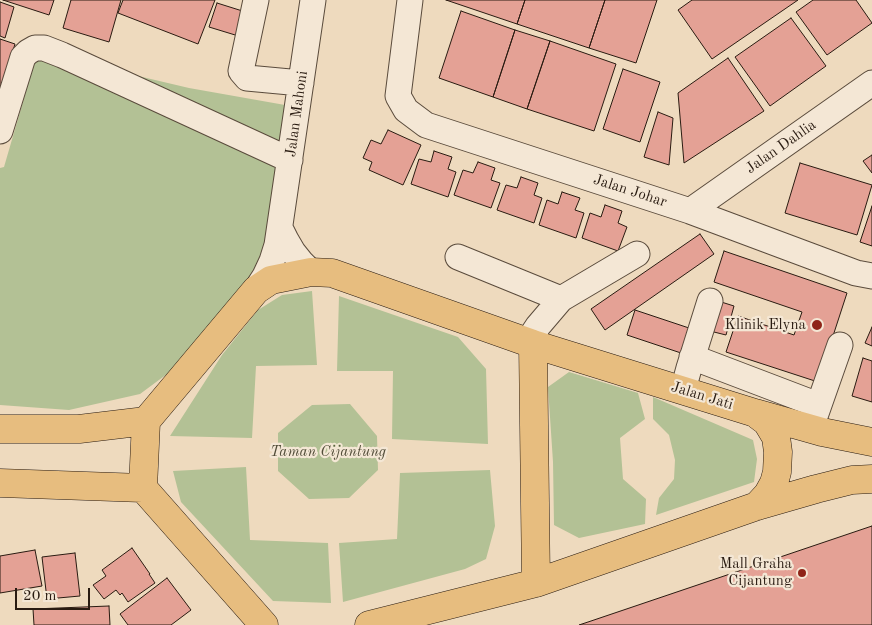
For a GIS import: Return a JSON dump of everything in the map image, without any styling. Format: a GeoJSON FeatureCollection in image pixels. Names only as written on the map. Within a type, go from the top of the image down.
{"type":"FeatureCollection","features":[{"type":"Feature","properties":{"kind":"main road","name":"Jalan Jati"},"geometry":{"type":"LineString","coordinates":[[256,290],[270,280],[311,272],[332,273],[530,343],[755,413],[814,416],[872,442]]}},
{"type":"Feature","properties":{"kind":"main road"},"geometry":{"type":"LineString","coordinates":[[256,290],[146,421],[143,488],[264,625]]}},
{"type":"Feature","properties":{"kind":"main road"},"geometry":{"type":"LineString","coordinates":[[530,343],[536,583]]}},
{"type":"Feature","properties":{"kind":"main road"},"geometry":{"type":"LineString","coordinates":[[755,413],[767,422],[776,437],[778,452],[777,472],[774,483],[768,494],[757,506]]}},
{"type":"Feature","properties":{"kind":"main road"},"geometry":{"type":"LineString","coordinates":[[0,429],[79,429],[146,421]]}},
{"type":"Feature","properties":{"kind":"main road"},"geometry":{"type":"LineString","coordinates":[[369,625],[536,583],[757,506],[843,482],[872,478]]}},
{"type":"Feature","properties":{"kind":"main road"},"geometry":{"type":"LineString","coordinates":[[0,482],[143,488]]}},
{"type":"Feature","properties":{"kind":"street"},"geometry":{"type":"LineString","coordinates":[[256,0],[241,71],[247,78],[301,83]]}},
{"type":"Feature","properties":{"kind":"street","name":"Jalan Mahoni"},"geometry":{"type":"LineString","coordinates":[[256,290],[272,261],[277,244],[314,0]]}},
{"type":"Feature","properties":{"kind":"street","name":"Jalan Johar"},"geometry":{"type":"LineString","coordinates":[[410,0],[398,96],[406,110],[426,125],[690,210],[856,272],[872,276]]}},
{"type":"Feature","properties":{"kind":"street"},"geometry":{"type":"LineString","coordinates":[[0,131],[23,58],[35,48],[44,48],[290,160]]}},
{"type":"Feature","properties":{"kind":"street","name":"Jalan Dahlia"},"geometry":{"type":"LineString","coordinates":[[690,210],[872,82]]}},
{"type":"Feature","properties":{"kind":"street"},"geometry":{"type":"LineString","coordinates":[[280,228],[293,252],[311,272]]}},
{"type":"Feature","properties":{"kind":"street"},"geometry":{"type":"LineString","coordinates":[[530,343],[538,326],[561,299],[636,254]]}},
{"type":"Feature","properties":{"kind":"street"},"geometry":{"type":"LineString","coordinates":[[458,257],[561,299]]}},
{"type":"Feature","properties":{"kind":"street"},"geometry":{"type":"LineString","coordinates":[[683,390],[710,301]]}},
{"type":"Feature","properties":{"kind":"street"},"geometry":{"type":"LineString","coordinates":[[692,357],[814,416],[840,345]]}},
{"type":"Feature","properties":{"kind":"green space"},"geometry":{"type":"Polygon","coordinates":[[[36,57],[83,63],[189,88],[285,105],[281,207],[258,271],[190,357],[140,394],[69,410],[0,405],[0,168],[4,167],[36,57]]]}},
{"type":"Feature","properties":{"kind":"green space"},"geometry":{"type":"Polygon","coordinates":[[[312,291],[317,365],[256,366],[252,438],[170,436],[222,355],[258,310],[282,295],[312,291]]]}},
{"type":"Feature","properties":{"kind":"green space"},"geometry":{"type":"Polygon","coordinates":[[[339,296],[458,337],[486,369],[488,444],[392,439],[393,371],[337,371],[339,296]]]}},
{"type":"Feature","properties":{"kind":"green space"},"geometry":{"type":"Polygon","coordinates":[[[569,372],[638,393],[645,419],[620,438],[623,479],[646,499],[645,524],[579,538],[554,525],[553,462],[548,387],[569,372]]]}},
{"type":"Feature","properties":{"kind":"green space"},"geometry":{"type":"Polygon","coordinates":[[[653,397],[753,440],[757,459],[754,482],[656,515],[659,498],[674,479],[675,460],[669,435],[653,419],[653,397]]]}},
{"type":"Feature","properties":{"kind":"green space","name":"Taman Cijantung"},"geometry":{"type":"Polygon","coordinates":[[[350,404],[377,436],[378,470],[349,498],[309,499],[278,471],[278,433],[312,405],[350,404]]]}},
{"type":"Feature","properties":{"kind":"green space"},"geometry":{"type":"Polygon","coordinates":[[[246,467],[250,540],[328,543],[331,603],[273,601],[181,502],[173,471],[246,467]]]}},
{"type":"Feature","properties":{"kind":"green space"},"geometry":{"type":"Polygon","coordinates":[[[490,470],[495,526],[486,559],[465,569],[343,602],[339,543],[397,539],[400,473],[490,470]]]}},
{"type":"Feature","properties":{"kind":"building"},"geometry":{"type":"Polygon","coordinates":[[[3,0],[54,0],[49,15],[3,0]]]}},
{"type":"Feature","properties":{"kind":"building"},"geometry":{"type":"Polygon","coordinates":[[[71,0],[121,0],[109,42],[63,28],[71,0]]]}},
{"type":"Feature","properties":{"kind":"building"},"geometry":{"type":"Polygon","coordinates":[[[123,0],[215,0],[198,44],[118,13],[123,0]]]}},
{"type":"Feature","properties":{"kind":"building"},"geometry":{"type":"Polygon","coordinates":[[[446,0],[525,0],[517,24],[446,0]]]}},
{"type":"Feature","properties":{"kind":"building"},"geometry":{"type":"Polygon","coordinates":[[[525,0],[605,0],[589,48],[517,24],[525,0]]]}},
{"type":"Feature","properties":{"kind":"building"},"geometry":{"type":"Polygon","coordinates":[[[605,0],[657,0],[636,63],[589,48],[605,0]]]}},
{"type":"Feature","properties":{"kind":"building"},"geometry":{"type":"Polygon","coordinates":[[[692,0],[798,0],[712,59],[678,10],[692,0]]]}},
{"type":"Feature","properties":{"kind":"building"},"geometry":{"type":"Polygon","coordinates":[[[813,0],[856,0],[872,23],[827,55],[796,12],[813,0]]]}},
{"type":"Feature","properties":{"kind":"building"},"geometry":{"type":"Polygon","coordinates":[[[0,2],[14,7],[5,38],[0,36],[0,2]]]}},
{"type":"Feature","properties":{"kind":"building"},"geometry":{"type":"Polygon","coordinates":[[[217,3],[252,14],[245,38],[209,27],[217,3]]]}},
{"type":"Feature","properties":{"kind":"building"},"geometry":{"type":"Polygon","coordinates":[[[461,11],[515,30],[493,97],[439,78],[461,11]]]}},
{"type":"Feature","properties":{"kind":"building"},"geometry":{"type":"Polygon","coordinates":[[[791,18],[826,66],[770,106],[735,57],[791,18]]]}},
{"type":"Feature","properties":{"kind":"building"},"geometry":{"type":"Polygon","coordinates":[[[515,30],[550,41],[527,109],[493,97],[515,30]]]}},
{"type":"Feature","properties":{"kind":"building"},"geometry":{"type":"Polygon","coordinates":[[[0,39],[15,44],[0,94],[0,39]]]}},
{"type":"Feature","properties":{"kind":"building"},"geometry":{"type":"Polygon","coordinates":[[[550,41],[616,64],[594,131],[527,109],[550,41]]]}},
{"type":"Feature","properties":{"kind":"building"},"geometry":{"type":"Polygon","coordinates":[[[728,58],[764,111],[684,163],[678,93],[728,58]]]}},
{"type":"Feature","properties":{"kind":"building"},"geometry":{"type":"Polygon","coordinates":[[[623,69],[660,82],[640,142],[603,129],[623,69]]]}},
{"type":"Feature","properties":{"kind":"building"},"geometry":{"type":"Polygon","coordinates":[[[658,112],[673,118],[669,165],[644,157],[658,112]]]}},
{"type":"Feature","properties":{"kind":"building"},"geometry":{"type":"Polygon","coordinates":[[[388,130],[421,145],[403,185],[369,170],[372,162],[363,158],[371,140],[381,144],[388,130]]]}},
{"type":"Feature","properties":{"kind":"building"},"geometry":{"type":"Polygon","coordinates":[[[434,151],[452,157],[448,169],[456,172],[448,197],[411,184],[419,159],[431,162],[434,151]]]}},
{"type":"Feature","properties":{"kind":"building"},"geometry":{"type":"Polygon","coordinates":[[[872,155],[872,173],[863,161],[872,155]]]}},
{"type":"Feature","properties":{"kind":"building"},"geometry":{"type":"Polygon","coordinates":[[[478,162],[495,168],[491,180],[500,183],[491,208],[454,195],[463,170],[473,173],[478,162]]]}},
{"type":"Feature","properties":{"kind":"building"},"geometry":{"type":"Polygon","coordinates":[[[800,163],[872,185],[857,235],[785,213],[800,163]]]}},
{"type":"Feature","properties":{"kind":"building"},"geometry":{"type":"Polygon","coordinates":[[[521,177],[538,183],[534,195],[542,198],[534,223],[497,210],[506,185],[517,188],[521,177]]]}},
{"type":"Feature","properties":{"kind":"building"},"geometry":{"type":"Polygon","coordinates":[[[562,192],[580,198],[575,210],[584,213],[576,238],[539,225],[547,200],[558,204],[562,192]]]}},
{"type":"Feature","properties":{"kind":"building"},"geometry":{"type":"Polygon","coordinates":[[[605,205],[622,211],[618,223],[627,227],[618,251],[582,238],[590,213],[601,217],[605,205]]]}},
{"type":"Feature","properties":{"kind":"building"},"geometry":{"type":"Polygon","coordinates":[[[872,206],[872,246],[860,242],[872,206]]]}},
{"type":"Feature","properties":{"kind":"building"},"geometry":{"type":"Polygon","coordinates":[[[700,234],[714,254],[605,330],[591,309],[700,234]]]}},
{"type":"Feature","properties":{"kind":"building","name":"Klinik Elyna"},"geometry":{"type":"Polygon","coordinates":[[[724,251],[847,293],[818,382],[726,352],[738,316],[794,335],[802,312],[714,282],[724,251]]]}},
{"type":"Feature","properties":{"kind":"building"},"geometry":{"type":"Polygon","coordinates":[[[718,301],[734,306],[726,335],[710,331],[718,301]]]}},
{"type":"Feature","properties":{"kind":"building"},"geometry":{"type":"Polygon","coordinates":[[[635,310],[695,330],[687,355],[627,335],[635,310]]]}},
{"type":"Feature","properties":{"kind":"building"},"geometry":{"type":"Polygon","coordinates":[[[872,327],[872,346],[865,343],[872,327]]]}},
{"type":"Feature","properties":{"kind":"building"},"geometry":{"type":"Polygon","coordinates":[[[863,358],[872,361],[872,402],[852,396],[863,358]]]}},
{"type":"Feature","properties":{"kind":"building","name":"Mall Graha Cijantung"},"geometry":{"type":"Polygon","coordinates":[[[872,526],[872,625],[579,625],[591,621],[872,526]]]}},
{"type":"Feature","properties":{"kind":"building"},"geometry":{"type":"Polygon","coordinates":[[[132,548],[155,583],[128,602],[122,593],[120,595],[116,590],[104,599],[93,585],[106,576],[102,570],[132,548]]]}},
{"type":"Feature","properties":{"kind":"building"},"geometry":{"type":"Polygon","coordinates":[[[35,550],[42,586],[0,593],[0,556],[35,550]]]}},
{"type":"Feature","properties":{"kind":"building"},"geometry":{"type":"Polygon","coordinates":[[[75,553],[80,596],[47,599],[42,557],[75,553]]]}},
{"type":"Feature","properties":{"kind":"building"},"geometry":{"type":"Polygon","coordinates":[[[167,578],[191,610],[171,625],[128,625],[120,614],[167,578]]]}},
{"type":"Feature","properties":{"kind":"building"},"geometry":{"type":"Polygon","coordinates":[[[109,606],[110,625],[34,625],[33,609],[109,606]]]}},
{"type":"Feature","properties":{"kind":"place","name":"Klinik Elyna"},"geometry":{"type":"Point","coordinates":[817,325]}},
{"type":"Feature","properties":{"kind":"place","name":"Mall Graha Cijantung"},"geometry":{"type":"Point","coordinates":[802,573]}}]}
